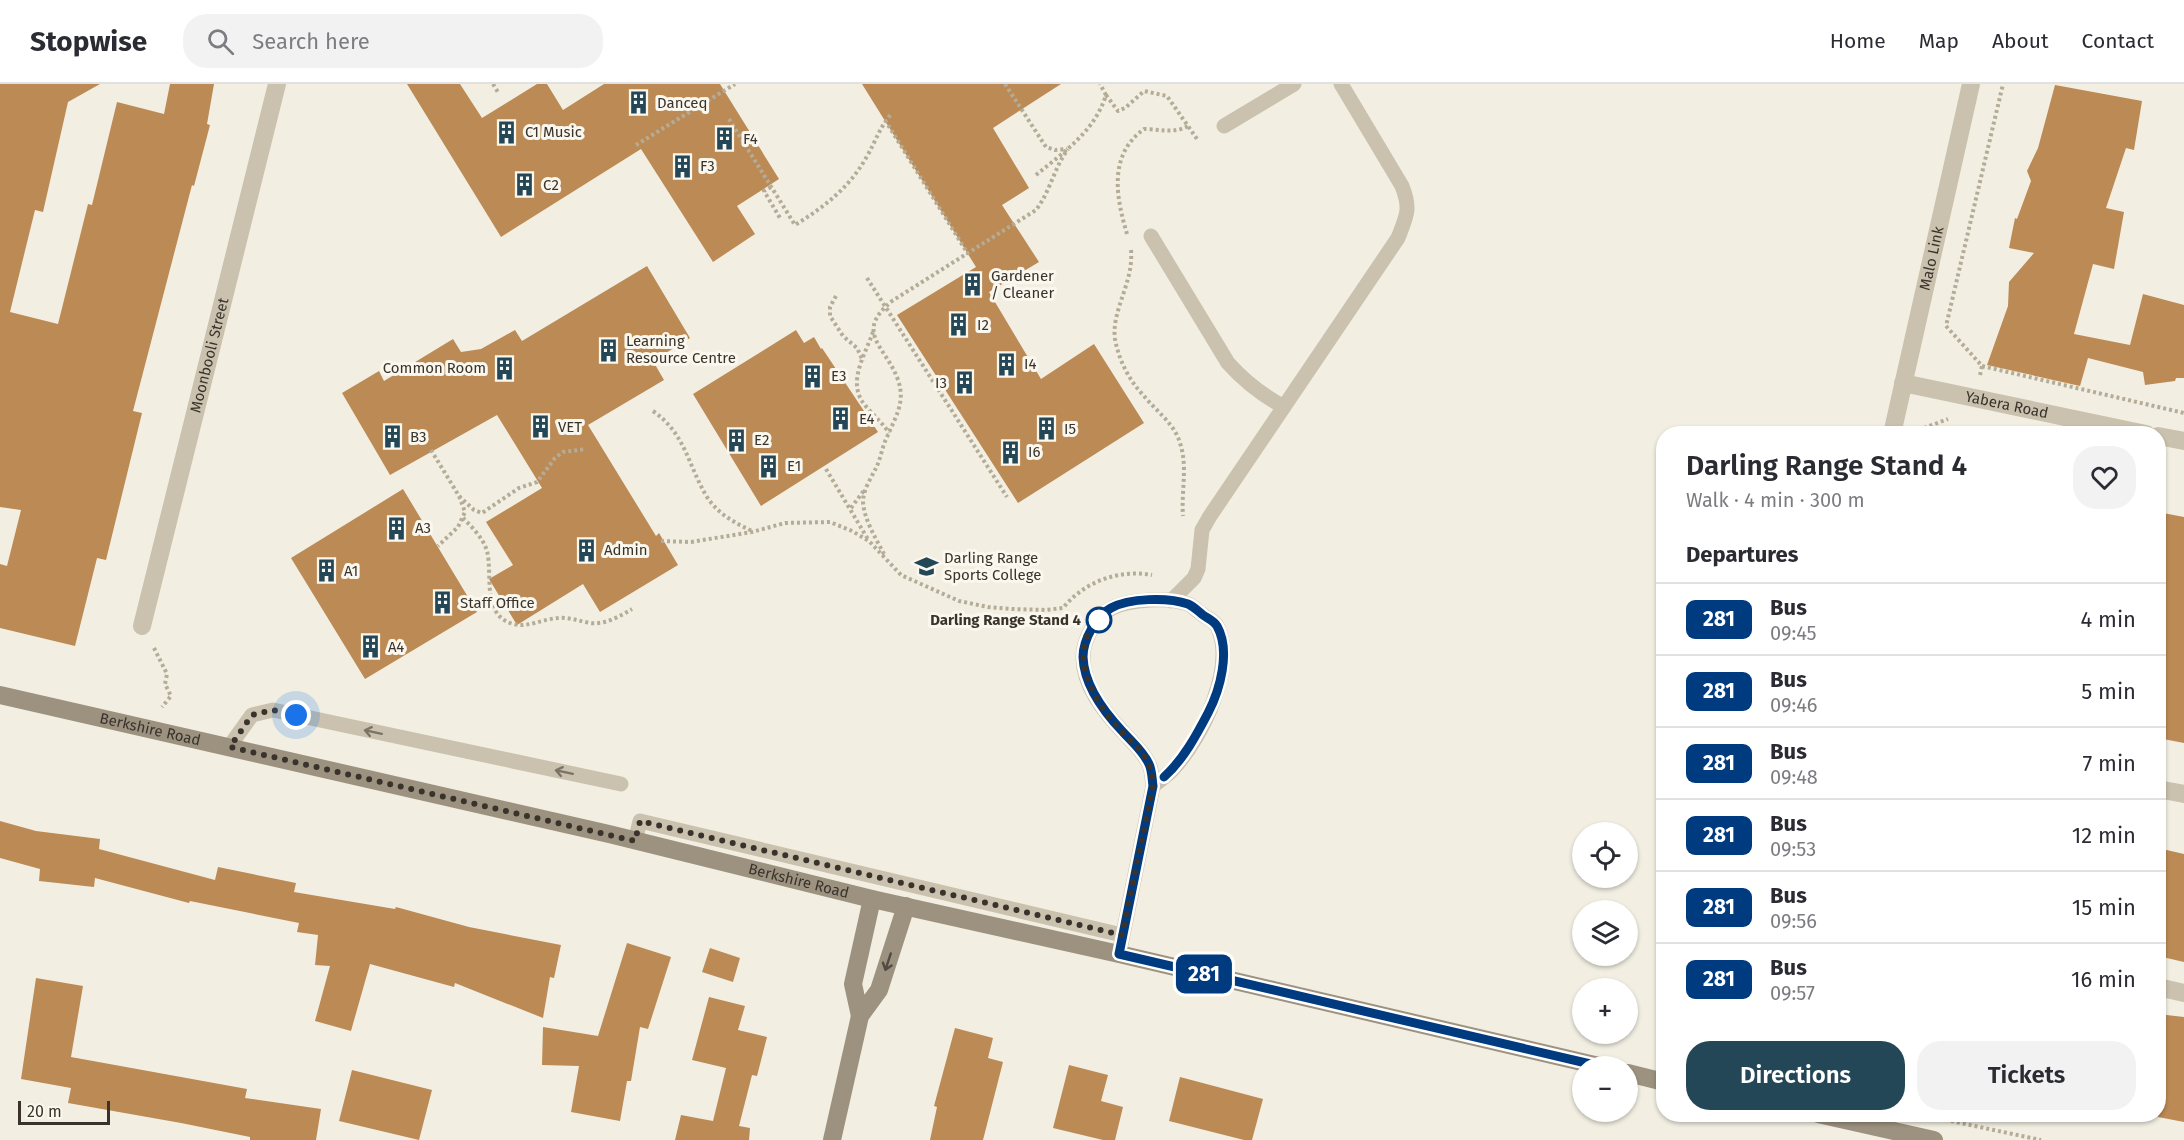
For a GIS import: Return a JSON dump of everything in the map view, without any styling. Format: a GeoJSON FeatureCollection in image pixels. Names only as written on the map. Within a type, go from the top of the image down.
{"type":"FeatureCollection","features":[{"type":"Feature","properties":{"kind":"main road","name":"Berkshire Road"},"geometry":{"type":"LineString","coordinates":[[0,695],[1572,1060]]}},
{"type":"Feature","properties":{"kind":"main road"},"geometry":{"type":"LineString","coordinates":[[832,1140],[860,1016],[854,984],[872,898]]}},
{"type":"Feature","properties":{"kind":"main road"},"geometry":{"type":"LineString","coordinates":[[860,1016],[879,990],[906,906]]}},
{"type":"Feature","properties":{"kind":"main road"},"geometry":{"type":"LineString","coordinates":[[1638,1076],[1656,1080]]}},
{"type":"Feature","properties":{"kind":"main road"},"geometry":{"type":"LineString","coordinates":[[1854,1122],[1934,1140]]}},
{"type":"Feature","properties":{"kind":"street","name":"Moonbooli Street"},"geometry":{"type":"LineString","coordinates":[[142,626],[277,84]]}},
{"type":"Feature","properties":{"kind":"street","name":"Malo Link"},"geometry":{"type":"LineString","coordinates":[[1894,426],[1971,84]]}},
{"type":"Feature","properties":{"kind":"street","name":"Yabera Road"},"geometry":{"type":"LineString","coordinates":[[1903,383],[2108,426]]}},
{"type":"Feature","properties":{"kind":"street"},"geometry":{"type":"LineString","coordinates":[[2166,438],[2184,441]]}},
{"type":"Feature","properties":{"kind":"street"},"geometry":{"type":"LineString","coordinates":[[2166,791],[2184,794]]}},
{"type":"Feature","properties":{"kind":"street"},"geometry":{"type":"LineString","coordinates":[[2166,989],[2184,993]]}},
{"type":"Feature","properties":{"kind":"lane"},"geometry":{"type":"LineString","coordinates":[[1224,126],[1294,84]]}},
{"type":"Feature","properties":{"kind":"lane"},"geometry":{"type":"LineString","coordinates":[[1171,601],[1194,578],[1198,569],[1202,530],[1398,237],[1406,218],[1408,202],[1402,186],[1341,84]]}},
{"type":"Feature","properties":{"kind":"lane"},"geometry":{"type":"LineString","coordinates":[[1151,236],[1228,363],[1245,381],[1284,407]]}},
{"type":"Feature","properties":{"kind":"lane"},"geometry":{"type":"LineString","coordinates":[[1119,954],[1153,786],[1149,765],[1140,750],[1120,730],[1091,690],[1083,656],[1085,643],[1094,625],[1109,609],[1125,602],[1159,600],[1188,604],[1216,624],[1223,649],[1222,676],[1215,699],[1194,739],[1174,767],[1153,786]]}},
{"type":"Feature","properties":{"kind":"lane"},"geometry":{"type":"LineString","coordinates":[[230,747],[252,715],[273,710],[621,784]]}},
{"type":"Feature","properties":{"kind":"lane"},"geometry":{"type":"LineString","coordinates":[[635,841],[640,821],[1122,935]]}},
{"type":"Feature","properties":{"kind":"path"},"geometry":{"type":"LineString","coordinates":[[493,84],[499,94]]}},
{"type":"Feature","properties":{"kind":"path"},"geometry":{"type":"LineString","coordinates":[[636,145],[735,84]]}},
{"type":"Feature","properties":{"kind":"path"},"geometry":{"type":"LineString","coordinates":[[1005,84],[1046,147],[1055,150],[1068,149]]}},
{"type":"Feature","properties":{"kind":"path"},"geometry":{"type":"LineString","coordinates":[[1100,84],[1118,111],[1144,92],[1167,96],[1197,139]]}},
{"type":"Feature","properties":{"kind":"path"},"geometry":{"type":"LineString","coordinates":[[2003,84],[1947,326],[1982,366],[2184,412]]}},
{"type":"Feature","properties":{"kind":"path"},"geometry":{"type":"LineString","coordinates":[[1036,175],[1076,143],[1093,123],[1102,108],[1106,95]]}},
{"type":"Feature","properties":{"kind":"path"},"geometry":{"type":"LineString","coordinates":[[729,119],[795,225],[835,198],[857,173],[879,128],[892,113]]}},
{"type":"Feature","properties":{"kind":"path"},"geometry":{"type":"LineString","coordinates":[[885,120],[968,254]]}},
{"type":"Feature","properties":{"kind":"path"},"geometry":{"type":"LineString","coordinates":[[1184,523],[1182,502],[1184,464],[1180,441],[1170,424],[1140,392],[1126,371],[1114,336],[1120,302],[1132,265],[1116,184],[1125,147],[1131,138],[1144,129],[1168,131],[1181,130],[1188,126]]}},
{"type":"Feature","properties":{"kind":"path"},"geometry":{"type":"LineString","coordinates":[[889,433],[863,402],[856,388],[856,380],[877,314],[885,306],[1036,210],[1068,149]]}},
{"type":"Feature","properties":{"kind":"path"},"geometry":{"type":"LineString","coordinates":[[771,187],[764,191],[780,218]]}},
{"type":"Feature","properties":{"kind":"path"},"geometry":{"type":"LineString","coordinates":[[867,278],[1007,497]]}},
{"type":"Feature","properties":{"kind":"path"},"geometry":{"type":"LineString","coordinates":[[836,296],[830,307],[830,316],[843,336],[857,348],[863,362]]}},
{"type":"Feature","properties":{"kind":"path"},"geometry":{"type":"LineString","coordinates":[[873,331],[877,342],[894,369],[902,398],[863,502],[886,558]]}},
{"type":"Feature","properties":{"kind":"path"},"geometry":{"type":"LineString","coordinates":[[1929,426],[1973,409],[1982,366]]}},
{"type":"Feature","properties":{"kind":"path"},"geometry":{"type":"LineString","coordinates":[[653,411],[667,420],[681,441],[708,498],[723,515],[752,532]]}},
{"type":"Feature","properties":{"kind":"path"},"geometry":{"type":"LineString","coordinates":[[459,496],[474,510],[482,513],[519,488],[537,482],[555,458],[563,452],[586,449]]}},
{"type":"Feature","properties":{"kind":"path"},"geometry":{"type":"LineString","coordinates":[[431,450],[464,506],[463,518],[452,534],[438,546]]}},
{"type":"Feature","properties":{"kind":"path"},"geometry":{"type":"LineString","coordinates":[[826,469],[869,541]]}},
{"type":"Feature","properties":{"kind":"path"},"geometry":{"type":"LineString","coordinates":[[851,508],[866,489]]}},
{"type":"Feature","properties":{"kind":"path"},"geometry":{"type":"LineString","coordinates":[[463,518],[473,527],[486,549],[493,605],[500,617],[512,624],[559,618],[592,624],[612,620],[632,609]]}},
{"type":"Feature","properties":{"kind":"path"},"geometry":{"type":"LineString","coordinates":[[661,541],[691,542],[752,532],[785,523],[830,522],[869,541],[901,575],[959,601],[1012,609],[1063,608],[1084,587],[1114,575],[1144,574],[1161,577]]}},
{"type":"Feature","properties":{"kind":"path"},"geometry":{"type":"LineString","coordinates":[[142,626],[167,674],[165,684],[171,696],[160,708],[156,731]]}},
{"type":"Feature","properties":{"kind":"path"},"geometry":{"type":"LineString","coordinates":[[1955,1122],[2041,1140]]}},
{"type":"Feature","properties":{"kind":"building"},"geometry":{"type":"Polygon","coordinates":[[[0,84],[100,84],[68,102],[43,212],[35,210],[10,312],[58,324],[88,204],[92,205],[117,102],[164,114],[170,84],[214,84],[207,124],[210,125],[133,411],[142,413],[106,560],[97,558],[75,646],[0,628],[0,564],[7,566],[21,510],[0,507],[0,84]]]}},
{"type":"Feature","properties":{"kind":"building"},"geometry":{"type":"Polygon","coordinates":[[[407,84],[460,84],[482,118],[537,84],[547,84],[563,110],[604,84],[720,84],[779,179],[737,206],[755,234],[713,262],[641,149],[501,237],[407,84]]]}},
{"type":"Feature","properties":{"kind":"building"},"geometry":{"type":"Polygon","coordinates":[[[862,84],[1061,84],[993,128],[1029,188],[1002,205],[1039,262],[989,292],[1041,379],[1094,344],[1144,423],[1018,503],[897,315],[976,267],[862,84]]]}},
{"type":"Feature","properties":{"kind":"building"},"geometry":{"type":"Polygon","coordinates":[[[2055,85],[2142,101],[2134,150],[2126,148],[2106,208],[2124,212],[2114,269],[2093,264],[2074,334],[2130,345],[2143,294],[2184,305],[2184,378],[2145,385],[2143,372],[2088,358],[2080,386],[1987,365],[2008,306],[2009,282],[2034,253],[2009,248],[2015,218],[2017,219],[2031,181],[2027,171],[2038,148],[2055,85]]]}},
{"type":"Feature","properties":{"kind":"building"},"geometry":{"type":"Polygon","coordinates":[[[647,266],[690,338],[653,361],[664,380],[588,425],[656,536],[659,533],[678,565],[600,612],[583,584],[517,625],[489,579],[513,565],[486,522],[542,488],[497,415],[390,475],[342,393],[379,371],[384,381],[453,339],[461,352],[481,349],[515,330],[522,341],[647,266]]]}},
{"type":"Feature","properties":{"kind":"building"},"geometry":{"type":"Polygon","coordinates":[[[796,330],[804,343],[814,337],[878,432],[761,506],[693,394],[796,330]]]}},
{"type":"Feature","properties":{"kind":"building"},"geometry":{"type":"Polygon","coordinates":[[[403,489],[477,612],[365,679],[291,558],[403,489]]]}},
{"type":"Feature","properties":{"kind":"building"},"geometry":{"type":"Polygon","coordinates":[[[2166,514],[2184,517],[2184,743],[2166,740],[2166,514]]]}},
{"type":"Feature","properties":{"kind":"building"},"geometry":{"type":"Polygon","coordinates":[[[0,821],[36,831],[100,839],[99,849],[215,880],[218,867],[296,883],[294,892],[395,909],[396,907],[469,927],[561,945],[554,978],[550,977],[543,1018],[455,983],[454,987],[370,964],[351,1031],[315,1021],[330,966],[315,965],[318,935],[297,932],[299,923],[190,901],[189,903],[95,878],[94,887],[39,881],[40,869],[0,858],[0,821]]]}},
{"type":"Feature","properties":{"kind":"building"},"geometry":{"type":"Polygon","coordinates":[[[2166,850],[2184,854],[2184,962],[2166,958],[2166,850]]]}},
{"type":"Feature","properties":{"kind":"building"},"geometry":{"type":"Polygon","coordinates":[[[627,943],[671,957],[648,1029],[640,1027],[631,1081],[627,1081],[620,1121],[571,1112],[579,1066],[542,1065],[543,1027],[598,1036],[627,943]]]}},
{"type":"Feature","properties":{"kind":"building"},"geometry":{"type":"Polygon","coordinates":[[[710,948],[740,958],[733,982],[702,972],[710,948]]]}},
{"type":"Feature","properties":{"kind":"building"},"geometry":{"type":"Polygon","coordinates":[[[36,978],[83,986],[71,1057],[247,1089],[245,1098],[321,1109],[316,1140],[250,1140],[250,1137],[68,1103],[71,1088],[21,1079],[36,978]]]}},
{"type":"Feature","properties":{"kind":"building"},"geometry":{"type":"Polygon","coordinates":[[[709,997],[745,1006],[738,1030],[767,1037],[757,1076],[752,1075],[739,1126],[750,1128],[749,1140],[675,1140],[681,1115],[713,1121],[726,1068],[692,1060],[709,997]]]}},
{"type":"Feature","properties":{"kind":"building"},"geometry":{"type":"Polygon","coordinates":[[[2166,1015],[2184,1017],[2184,1122],[2166,1119],[2166,1015]]]}},
{"type":"Feature","properties":{"kind":"building"},"geometry":{"type":"Polygon","coordinates":[[[955,1028],[993,1038],[988,1058],[1003,1062],[983,1140],[930,1140],[937,1107],[934,1106],[955,1028]]]}},
{"type":"Feature","properties":{"kind":"building"},"geometry":{"type":"Polygon","coordinates":[[[1069,1065],[1108,1075],[1101,1101],[1123,1107],[1115,1140],[1103,1140],[1053,1128],[1069,1065]]]}},
{"type":"Feature","properties":{"kind":"building"},"geometry":{"type":"Polygon","coordinates":[[[352,1070],[432,1090],[419,1140],[339,1121],[352,1070]]]}},
{"type":"Feature","properties":{"kind":"building"},"geometry":{"type":"Polygon","coordinates":[[[1180,1077],[1263,1099],[1252,1140],[1169,1121],[1180,1077]]]}},
{"type":"Feature","properties":{"kind":"bus line","name":"281"},"geometry":{"type":"LineString","coordinates":[[1164,777],[1194,739],[1215,699],[1222,676],[1223,649],[1216,624],[1188,604],[1159,600],[1125,602],[1109,609],[1094,625],[1085,643],[1083,656],[1091,690],[1120,730],[1140,750],[1149,765],[1153,786],[1119,954],[1572,1060]]}},
{"type":"Feature","properties":{"kind":"place","name":"Danceq"},"geometry":{"type":"Point","coordinates":[639,103]}},
{"type":"Feature","properties":{"kind":"place","name":"C1 Music"},"geometry":{"type":"Point","coordinates":[507,132]}},
{"type":"Feature","properties":{"kind":"place","name":"F4"},"geometry":{"type":"Point","coordinates":[725,139]}},
{"type":"Feature","properties":{"kind":"place","name":"F3"},"geometry":{"type":"Point","coordinates":[682,166]}},
{"type":"Feature","properties":{"kind":"place","name":"C2"},"geometry":{"type":"Point","coordinates":[525,185]}},
{"type":"Feature","properties":{"kind":"place","name":"Gardener / Cleaner"},"geometry":{"type":"Point","coordinates":[973,285]}},
{"type":"Feature","properties":{"kind":"place","name":"I2"},"geometry":{"type":"Point","coordinates":[959,325]}},
{"type":"Feature","properties":{"kind":"place","name":"Learning Resource Centre"},"geometry":{"type":"Point","coordinates":[608,350]}},
{"type":"Feature","properties":{"kind":"place","name":"I4"},"geometry":{"type":"Point","coordinates":[1006,364]}},
{"type":"Feature","properties":{"kind":"place","name":"Common Room"},"geometry":{"type":"Point","coordinates":[504,368]}},
{"type":"Feature","properties":{"kind":"place","name":"E3"},"geometry":{"type":"Point","coordinates":[813,376]}},
{"type":"Feature","properties":{"kind":"place","name":"I3"},"geometry":{"type":"Point","coordinates":[965,383]}},
{"type":"Feature","properties":{"kind":"place","name":"E4"},"geometry":{"type":"Point","coordinates":[841,419]}},
{"type":"Feature","properties":{"kind":"place","name":"VET"},"geometry":{"type":"Point","coordinates":[540,427]}},
{"type":"Feature","properties":{"kind":"place","name":"I5"},"geometry":{"type":"Point","coordinates":[1046,429]}},
{"type":"Feature","properties":{"kind":"place","name":"B3"},"geometry":{"type":"Point","coordinates":[392,437]}},
{"type":"Feature","properties":{"kind":"place","name":"E2"},"geometry":{"type":"Point","coordinates":[736,440]}},
{"type":"Feature","properties":{"kind":"place","name":"I6"},"geometry":{"type":"Point","coordinates":[1010,452]}},
{"type":"Feature","properties":{"kind":"place","name":"E1"},"geometry":{"type":"Point","coordinates":[769,466]}},
{"type":"Feature","properties":{"kind":"place","name":"A3"},"geometry":{"type":"Point","coordinates":[397,528]}},
{"type":"Feature","properties":{"kind":"place","name":"Admin"},"geometry":{"type":"Point","coordinates":[586,550]}},
{"type":"Feature","properties":{"kind":"place","name":"Darling Range Sports College"},"geometry":{"type":"Point","coordinates":[926,567]}},
{"type":"Feature","properties":{"kind":"place","name":"A1"},"geometry":{"type":"Point","coordinates":[326,571]}},
{"type":"Feature","properties":{"kind":"place","name":"Staff Office"},"geometry":{"type":"Point","coordinates":[442,603]}},
{"type":"Feature","properties":{"kind":"place","name":"Darling Range Stand 4"},"geometry":{"type":"Point","coordinates":[1099,620]}},
{"type":"Feature","properties":{"kind":"place","name":"A4"},"geometry":{"type":"Point","coordinates":[370,647]}},
{"type":"Feature","properties":{"kind":"route"},"geometry":{"type":"LineString","coordinates":[[296,715],[273,710],[252,715],[230,747],[635,841],[640,821],[1122,935],[1153,786],[1149,765],[1140,750],[1120,730],[1091,690],[1083,656],[1085,643],[1099,620]]}}]}
